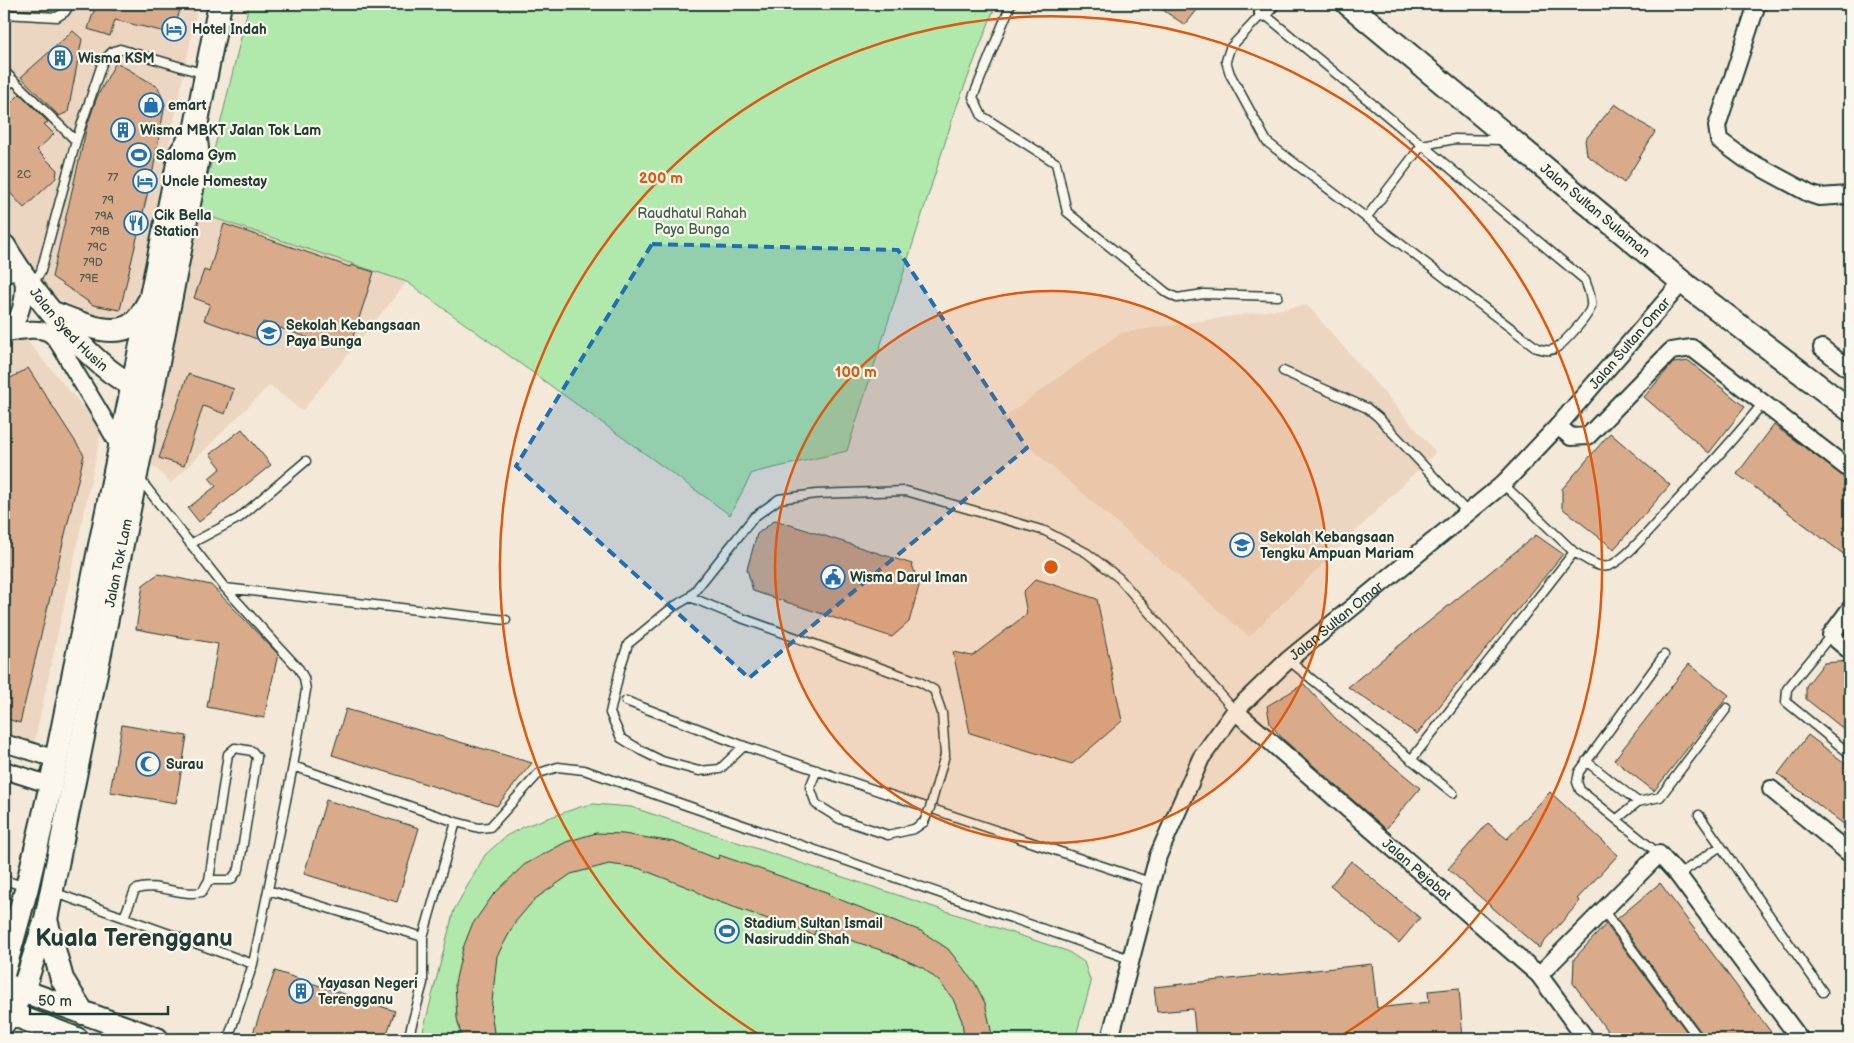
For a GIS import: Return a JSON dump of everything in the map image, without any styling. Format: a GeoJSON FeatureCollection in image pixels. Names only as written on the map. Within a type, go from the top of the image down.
{"type":"FeatureCollection","features":[{"type":"Feature","properties":{"kind":"street","name":"Jalan Tok Lam"},"geometry":{"type":"LineString","coordinates":[[4,972],[8,946],[27,887],[51,785],[120,448],[143,389],[198,158],[196,131],[220,4]]}},
{"type":"Feature","properties":{"kind":"street","name":"Jalan Sultan Sulaiman"},"geometry":{"type":"LineString","coordinates":[[1348,4],[1682,282],[1850,410]]}},
{"type":"Feature","properties":{"kind":"street"},"geometry":{"type":"LineString","coordinates":[[1757,4],[1717,126],[1719,140],[1745,158],[1810,194],[1819,197],[1850,196]]}},
{"type":"Feature","properties":{"kind":"street","name":"Jalan Tok Lam"},"geometry":{"type":"LineString","coordinates":[[6,1014],[13,987],[46,919],[136,475],[151,298],[180,154],[196,131]]}},
{"type":"Feature","properties":{"kind":"street"},"geometry":{"type":"LineString","coordinates":[[5,334],[23,304],[14,268]]}},
{"type":"Feature","properties":{"kind":"street","name":"Jalan Syed Husin"},"geometry":{"type":"LineString","coordinates":[[14,268],[84,348],[108,370],[143,389]]}},
{"type":"Feature","properties":{"kind":"street","name":"Jalan Sultan Omar"},"geometry":{"type":"LineString","coordinates":[[1109,1038],[1158,856],[1201,758],[1235,711],[1288,660],[1503,484],[1558,426],[1682,282]]}},
{"type":"Feature","properties":{"kind":"street"},"geometry":{"type":"LineString","coordinates":[[53,313],[96,328],[121,329],[135,322],[151,298]]}},
{"type":"Feature","properties":{"kind":"street","name":"Jalan Syed Husin"},"geometry":{"type":"LineString","coordinates":[[5,334],[38,330],[50,334],[102,414],[120,448]]}},
{"type":"Feature","properties":{"kind":"street"},"geometry":{"type":"LineString","coordinates":[[1558,426],[1571,437],[1588,436],[1671,351],[1692,348],[1850,470]]}},
{"type":"Feature","properties":{"kind":"street"},"geometry":{"type":"LineString","coordinates":[[1822,348],[1850,370]]}},
{"type":"Feature","properties":{"kind":"street"},"geometry":{"type":"LineString","coordinates":[[1850,609],[1830,635],[1850,651]]}},
{"type":"Feature","properties":{"kind":"street","name":"Jalan Pejabat"},"geometry":{"type":"LineString","coordinates":[[1235,711],[1539,975],[1586,1039]]}},
{"type":"Feature","properties":{"kind":"street"},"geometry":{"type":"LineString","coordinates":[[4,742],[56,759]]}},
{"type":"Feature","properties":{"kind":"street"},"geometry":{"type":"LineString","coordinates":[[4,770],[51,785]]}},
{"type":"Feature","properties":{"kind":"street"},"geometry":{"type":"LineString","coordinates":[[1771,789],[1850,854]]}},
{"type":"Feature","properties":{"kind":"street"},"geometry":{"type":"LineString","coordinates":[[1539,975],[1659,854],[1678,875],[1800,1039]]}},
{"type":"Feature","properties":{"kind":"street"},"geometry":{"type":"LineString","coordinates":[[46,919],[62,979],[83,1013]]}},
{"type":"Feature","properties":{"kind":"street"},"geometry":{"type":"LineString","coordinates":[[13,987],[157,1039]]}},
{"type":"Feature","properties":{"kind":"street"},"geometry":{"type":"LineString","coordinates":[[6,1014],[77,1039]]}},
{"type":"Feature","properties":{"kind":"lane"},"geometry":{"type":"LineString","coordinates":[[4,14],[57,17],[65,12],[70,4]]}},
{"type":"Feature","properties":{"kind":"lane"},"geometry":{"type":"LineString","coordinates":[[1011,4],[973,97],[982,116],[1056,163],[1067,212],[1167,293],[1177,298],[1204,294],[1278,296]]}},
{"type":"Feature","properties":{"kind":"lane"},"geometry":{"type":"LineString","coordinates":[[1267,8],[1422,145],[1585,280],[1591,298],[1591,308],[1588,316],[1556,349],[1548,351],[1537,348],[1267,142],[1230,74],[1226,61],[1230,48],[1267,8]]}},
{"type":"Feature","properties":{"kind":"lane"},"geometry":{"type":"LineString","coordinates":[[14,268],[41,271],[76,140],[103,61],[112,52],[120,49],[206,74]]}},
{"type":"Feature","properties":{"kind":"lane"},"geometry":{"type":"LineString","coordinates":[[4,71],[76,140]]}},
{"type":"Feature","properties":{"kind":"lane"},"geometry":{"type":"LineString","coordinates":[[4,89],[13,80]]}},
{"type":"Feature","properties":{"kind":"lane"},"geometry":{"type":"LineString","coordinates":[[1366,218],[1422,145],[1455,139],[1513,141]]}},
{"type":"Feature","properties":{"kind":"lane"},"geometry":{"type":"LineString","coordinates":[[1283,371],[1367,408],[1378,417],[1468,513]]}},
{"type":"Feature","properties":{"kind":"lane"},"geometry":{"type":"LineString","coordinates":[[1503,484],[1574,552],[1596,564],[1607,567],[1617,562],[1642,538],[1695,482],[1763,403]]}},
{"type":"Feature","properties":{"kind":"lane"},"geometry":{"type":"LineString","coordinates":[[190,544],[239,518],[306,461]]}},
{"type":"Feature","properties":{"kind":"lane"},"geometry":{"type":"LineString","coordinates":[[136,475],[225,588],[299,669],[304,678],[306,690],[294,766],[253,964],[228,1039]]}},
{"type":"Feature","properties":{"kind":"lane"},"geometry":{"type":"LineString","coordinates":[[744,746],[720,768],[699,771],[662,761],[642,752],[621,738],[610,713],[613,695],[628,644],[673,607],[690,597],[754,517],[779,499],[816,494],[906,491],[1045,531],[1087,553],[1119,578],[1235,711]]}},
{"type":"Feature","properties":{"kind":"lane"},"geometry":{"type":"LineString","coordinates":[[1411,760],[1574,552]]}},
{"type":"Feature","properties":{"kind":"lane"},"geometry":{"type":"LineString","coordinates":[[225,588],[506,620]]}},
{"type":"Feature","properties":{"kind":"lane"},"geometry":{"type":"LineString","coordinates":[[690,597],[736,616],[920,682],[934,690],[942,713],[945,755],[930,808],[924,822],[914,829],[888,835],[840,819],[816,804],[810,787],[817,770]]}},
{"type":"Feature","properties":{"kind":"lane"},"geometry":{"type":"LineString","coordinates":[[1830,635],[1787,689],[1786,702],[1850,754]]}},
{"type":"Feature","properties":{"kind":"lane"},"geometry":{"type":"LineString","coordinates":[[1659,854],[1580,790],[1577,782],[1579,772],[1664,656]]}},
{"type":"Feature","properties":{"kind":"lane"},"geometry":{"type":"LineString","coordinates":[[1288,660],[1453,793]]}},
{"type":"Feature","properties":{"kind":"lane"},"geometry":{"type":"LineString","coordinates":[[626,702],[744,746],[1150,882]]}},
{"type":"Feature","properties":{"kind":"lane"},"geometry":{"type":"LineString","coordinates":[[1617,819],[1638,802],[1660,797],[1727,708]]}},
{"type":"Feature","properties":{"kind":"lane"},"geometry":{"type":"LineString","coordinates":[[124,917],[135,890],[144,886],[193,894],[202,892],[210,880],[228,754],[234,748],[252,751],[257,757],[239,869],[232,880],[210,880]]}},
{"type":"Feature","properties":{"kind":"lane"},"geometry":{"type":"LineString","coordinates":[[1586,762],[1638,802]]}},
{"type":"Feature","properties":{"kind":"lane"},"geometry":{"type":"LineString","coordinates":[[294,766],[456,822],[479,828],[490,827],[539,773],[558,767],[584,770],[1130,959]]}},
{"type":"Feature","properties":{"kind":"lane"},"geometry":{"type":"LineString","coordinates":[[1699,814],[1823,992]]}},
{"type":"Feature","properties":{"kind":"lane"},"geometry":{"type":"LineString","coordinates":[[408,1039],[423,983],[423,937],[456,822]]}},
{"type":"Feature","properties":{"kind":"lane"},"geometry":{"type":"LineString","coordinates":[[1678,875],[1721,846]]}},
{"type":"Feature","properties":{"kind":"lane"},"geometry":{"type":"LineString","coordinates":[[4,880],[27,887]]}},
{"type":"Feature","properties":{"kind":"lane"},"geometry":{"type":"LineString","coordinates":[[268,890],[423,937]]}},
{"type":"Feature","properties":{"kind":"lane"},"geometry":{"type":"LineString","coordinates":[[52,891],[253,964]]}},
{"type":"Feature","properties":{"kind":"lane"},"geometry":{"type":"LineString","coordinates":[[1603,910],[1699,1039]]}},
{"type":"Feature","properties":{"kind":"highlighted area"},"geometry":{"type":"Polygon","coordinates":[[[652,244],[898,250],[1027,448],[749,678],[516,466],[652,244]]]}},
{"type":"Feature","properties":{"kind":"shaded area"},"geometry":{"type":"Polygon","coordinates":[[[4,4],[198,4],[133,321],[94,317],[41,290],[4,234],[4,4]]]}},
{"type":"Feature","properties":{"kind":"shaded area","name":"Sekolah Kebangsaan Paya Bunga"},"geometry":{"type":"Polygon","coordinates":[[[199,213],[407,282],[302,411],[270,385],[171,483],[146,459],[199,213]]]}},
{"type":"Feature","properties":{"kind":"shaded area","name":"Sekolah Kebangsaan Tengku Ampuan Mariam"},"geometry":{"type":"Polygon","coordinates":[[[1307,305],[1436,452],[1249,637],[999,421],[1120,333],[1307,305]]]}},
{"type":"Feature","properties":{"kind":"shaded area"},"geometry":{"type":"Polygon","coordinates":[[[21,334],[102,429],[34,744],[4,734],[4,346],[21,334]]]}},
{"type":"Feature","properties":{"kind":"green space","name":"Raudhatul Rahah Paya Bunga"},"geometry":{"type":"Polygon","coordinates":[[[249,4],[996,4],[955,111],[847,451],[752,473],[730,515],[407,282],[199,213],[249,4]]]}},
{"type":"Feature","properties":{"kind":"green space","name":"Stadium Sultan Ismail Nasiruddin Shah"},"geometry":{"type":"Polygon","coordinates":[[[593,804],[631,807],[1067,951],[1084,962],[1091,983],[1075,1039],[421,1039],[454,910],[485,855],[506,836],[525,826],[593,804]]]}},
{"type":"Feature","properties":{"kind":"building"},"geometry":{"type":"Polygon","coordinates":[[[96,4],[181,4],[174,34],[115,20],[110,36],[88,29],[96,4]]]}},
{"type":"Feature","properties":{"kind":"building"},"geometry":{"type":"Polygon","coordinates":[[[1154,4],[1202,4],[1185,25],[1154,4]]]}},
{"type":"Feature","properties":{"kind":"building","name":"Wisma KSM"},"geometry":{"type":"Polygon","coordinates":[[[73,31],[82,39],[68,112],[59,116],[21,77],[73,31]]]}},
{"type":"Feature","properties":{"kind":"building"},"geometry":{"type":"Polygon","coordinates":[[[116,62],[158,87],[165,104],[153,170],[120,310],[93,305],[52,277],[87,126],[97,97],[116,62]]]}},
{"type":"Feature","properties":{"kind":"building"},"geometry":{"type":"Polygon","coordinates":[[[20,94],[48,122],[44,124],[54,134],[37,150],[57,170],[56,178],[24,208],[4,186],[4,110],[20,94]]]}},
{"type":"Feature","properties":{"kind":"building"},"geometry":{"type":"Polygon","coordinates":[[[1615,104],[1655,132],[1624,183],[1587,155],[1585,140],[1615,104]]]}},
{"type":"Feature","properties":{"kind":"building"},"geometry":{"type":"Polygon","coordinates":[[[224,224],[350,267],[351,265],[374,272],[349,349],[317,339],[317,341],[263,322],[257,339],[204,320],[210,304],[194,298],[204,270],[209,272],[224,224]]]}},
{"type":"Feature","properties":{"kind":"building"},"geometry":{"type":"Polygon","coordinates":[[[1689,361],[1745,407],[1709,453],[1644,397],[1673,363],[1689,361]]]}},
{"type":"Feature","properties":{"kind":"building"},"geometry":{"type":"Polygon","coordinates":[[[28,368],[84,455],[20,723],[4,718],[4,382],[28,368]]]}},
{"type":"Feature","properties":{"kind":"building"},"geometry":{"type":"Polygon","coordinates":[[[188,374],[234,389],[225,414],[203,406],[184,466],[159,458],[188,374]]]}},
{"type":"Feature","properties":{"kind":"building"},"geometry":{"type":"Polygon","coordinates":[[[1774,425],[1850,481],[1850,559],[1737,474],[1774,425]]]}},
{"type":"Feature","properties":{"kind":"building"},"geometry":{"type":"Polygon","coordinates":[[[242,429],[271,465],[199,522],[188,508],[216,486],[209,478],[221,468],[210,454],[242,429]]]}},
{"type":"Feature","properties":{"kind":"building"},"geometry":{"type":"Polygon","coordinates":[[[1610,433],[1670,485],[1614,549],[1562,508],[1562,489],[1610,433]]]}},
{"type":"Feature","properties":{"kind":"building","name":"Wisma Darul Iman"},"geometry":{"type":"Polygon","coordinates":[[[775,520],[912,564],[919,586],[909,622],[892,637],[753,591],[747,569],[757,534],[775,520]]]}},
{"type":"Feature","properties":{"kind":"building"},"geometry":{"type":"Polygon","coordinates":[[[1536,535],[1563,554],[1417,734],[1348,687],[1536,535]]]}},
{"type":"Feature","properties":{"kind":"building"},"geometry":{"type":"Polygon","coordinates":[[[158,574],[211,585],[278,654],[264,718],[207,707],[218,644],[136,629],[143,585],[158,574]]]}},
{"type":"Feature","properties":{"kind":"building"},"geometry":{"type":"Polygon","coordinates":[[[1036,579],[1097,599],[1122,721],[1072,764],[970,733],[953,652],[972,656],[1027,614],[1023,592],[1036,579]]]}},
{"type":"Feature","properties":{"kind":"building"},"geometry":{"type":"Polygon","coordinates":[[[1850,661],[1850,734],[1806,699],[1806,686],[1824,663],[1850,661]]]}},
{"type":"Feature","properties":{"kind":"building"},"geometry":{"type":"Polygon","coordinates":[[[1689,664],[1729,695],[1654,791],[1614,760],[1689,664]]]}},
{"type":"Feature","properties":{"kind":"building"},"geometry":{"type":"Polygon","coordinates":[[[1304,684],[1336,719],[1420,788],[1386,829],[1283,739],[1270,724],[1267,706],[1304,684]]]}},
{"type":"Feature","properties":{"kind":"building"},"geometry":{"type":"Polygon","coordinates":[[[346,709],[532,763],[497,806],[332,755],[346,709]]]}},
{"type":"Feature","properties":{"kind":"building","name":"Surau"},"geometry":{"type":"Polygon","coordinates":[[[122,725],[187,736],[176,803],[110,792],[122,725]]]}},
{"type":"Feature","properties":{"kind":"building"},"geometry":{"type":"Polygon","coordinates":[[[1808,735],[1850,767],[1850,829],[1778,774],[1808,735]]]}},
{"type":"Feature","properties":{"kind":"building"},"geometry":{"type":"Polygon","coordinates":[[[1550,792],[1618,855],[1577,899],[1580,901],[1539,948],[1448,869],[1488,823],[1507,839],[1550,792]]]}},
{"type":"Feature","properties":{"kind":"building"},"geometry":{"type":"Polygon","coordinates":[[[326,800],[419,828],[397,902],[304,874],[326,800]]]}},
{"type":"Feature","properties":{"kind":"building"},"geometry":{"type":"Polygon","coordinates":[[[596,833],[623,834],[674,842],[718,859],[719,855],[829,893],[828,895],[921,931],[948,949],[975,983],[985,1003],[993,1039],[964,1039],[962,1021],[953,999],[940,982],[923,968],[890,953],[816,929],[814,935],[705,897],[695,890],[638,868],[609,864],[571,874],[535,899],[516,921],[497,956],[491,1011],[495,1039],[462,1039],[457,1018],[455,983],[463,948],[472,925],[493,895],[524,865],[566,842],[596,833]]]}},
{"type":"Feature","properties":{"kind":"building"},"geometry":{"type":"Polygon","coordinates":[[[1351,861],[1420,918],[1399,943],[1330,886],[1351,861]]]}},
{"type":"Feature","properties":{"kind":"building"},"geometry":{"type":"Polygon","coordinates":[[[1660,883],[1776,1039],[1705,1039],[1617,919],[1660,883]]]}},
{"type":"Feature","properties":{"kind":"building"},"geometry":{"type":"Polygon","coordinates":[[[1606,924],[1692,1039],[1613,1039],[1573,983],[1574,959],[1606,924]]]}},
{"type":"Feature","properties":{"kind":"building"},"geometry":{"type":"Polygon","coordinates":[[[1372,964],[1377,1008],[1429,1002],[1428,991],[1459,988],[1463,1039],[1196,1039],[1193,1009],[1157,1012],[1154,987],[1372,964]]]}},
{"type":"Feature","properties":{"kind":"building","name":"Yayasan Negeri Terengganu"},"geometry":{"type":"Polygon","coordinates":[[[275,971],[395,1011],[385,1039],[251,1039],[275,971]]]}},
{"type":"Feature","properties":{"kind":"place","name":"Hotel Indah"},"geometry":{"type":"Point","coordinates":[174,29]}},
{"type":"Feature","properties":{"kind":"place","name":"Wisma KSM"},"geometry":{"type":"Point","coordinates":[60,58]}},
{"type":"Feature","properties":{"kind":"place","name":"emart"},"geometry":{"type":"Point","coordinates":[151,105]}},
{"type":"Feature","properties":{"kind":"place","name":"Wisma MBKT Jalan Tok Lam"},"geometry":{"type":"Point","coordinates":[123,130]}},
{"type":"Feature","properties":{"kind":"place","name":"Saloma Gym"},"geometry":{"type":"Point","coordinates":[139,155]}},
{"type":"Feature","properties":{"kind":"place","name":"Uncle Homestay"},"geometry":{"type":"Point","coordinates":[145,181]}},
{"type":"Feature","properties":{"kind":"place","name":"Cik Bella Station"},"geometry":{"type":"Point","coordinates":[136,223]}},
{"type":"Feature","properties":{"kind":"place","name":"Sekolah Kebangsaan Paya Bunga"},"geometry":{"type":"Point","coordinates":[269,333]}},
{"type":"Feature","properties":{"kind":"place","name":"Sekolah Kebangsaan Tengku Ampuan Mariam"},"geometry":{"type":"Point","coordinates":[1242,545]}},
{"type":"Feature","properties":{"kind":"place","name":"Wisma Darul Iman"},"geometry":{"type":"Point","coordinates":[833,577]}},
{"type":"Feature","properties":{"kind":"place","name":"Surau"},"geometry":{"type":"Point","coordinates":[148,764]}},
{"type":"Feature","properties":{"kind":"place","name":"Stadium Sultan Ismail Nasiruddin Shah"},"geometry":{"type":"Point","coordinates":[727,931]}},
{"type":"Feature","properties":{"kind":"place","name":"Yayasan Negeri Terengganu"},"geometry":{"type":"Point","coordinates":[301,991]}},
{"type":"Feature","properties":{"kind":"district","name":"Kuala Terengganu"},"geometry":{"type":"Point","coordinates":[134,938]}}]}
